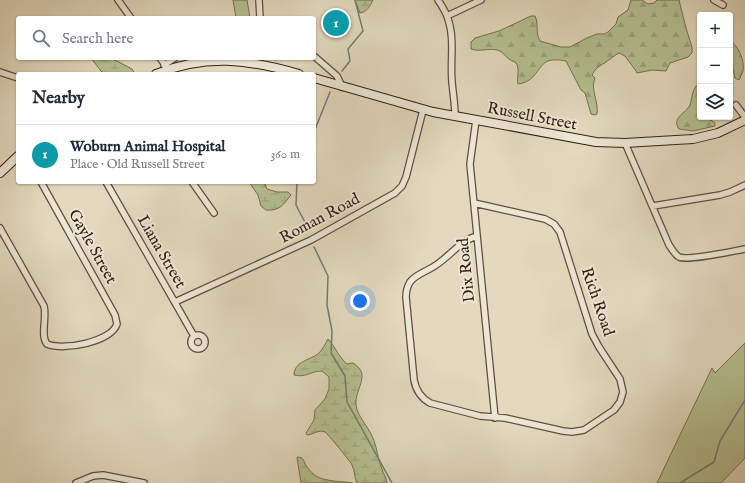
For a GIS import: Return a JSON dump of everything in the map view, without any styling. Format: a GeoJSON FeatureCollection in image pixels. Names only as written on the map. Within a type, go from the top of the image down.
{"type":"FeatureCollection","features":[{"type":"Feature","properties":{"kind":"street"},"geometry":{"type":"LineString","coordinates":[[118,0],[130,16]]}},
{"type":"Feature","properties":{"kind":"street"},"geometry":{"type":"LineString","coordinates":[[259,0],[260,16]]}},
{"type":"Feature","properties":{"kind":"street"},"geometry":{"type":"LineString","coordinates":[[438,0],[447,16],[451,41],[451,78],[455,104],[455,116]]}},
{"type":"Feature","properties":{"kind":"street"},"geometry":{"type":"LineString","coordinates":[[447,16],[481,0]]}},
{"type":"Feature","properties":{"kind":"street"},"geometry":{"type":"LineString","coordinates":[[714,0],[723,5]]}},
{"type":"Feature","properties":{"kind":"street"},"geometry":{"type":"LineString","coordinates":[[316,58],[338,76],[342,87]]}},
{"type":"Feature","properties":{"kind":"street"},"geometry":{"type":"LineString","coordinates":[[161,60],[166,67]]}},
{"type":"Feature","properties":{"kind":"street"},"geometry":{"type":"LineString","coordinates":[[159,72],[173,60]]}},
{"type":"Feature","properties":{"kind":"street"},"geometry":{"type":"LineString","coordinates":[[166,67],[216,61],[262,61],[293,72]]}},
{"type":"Feature","properties":{"kind":"street"},"geometry":{"type":"LineString","coordinates":[[0,72],[16,77]]}},
{"type":"Feature","properties":{"kind":"street","name":"Russell Street"},"geometry":{"type":"LineString","coordinates":[[316,79],[423,110],[587,141],[625,143],[701,137],[718,133],[745,118]]}},
{"type":"Feature","properties":{"kind":"street"},"geometry":{"type":"LineString","coordinates":[[736,105],[745,118]]}},
{"type":"Feature","properties":{"kind":"street","name":"Roman Road"},"geometry":{"type":"LineString","coordinates":[[175,302],[311,240],[396,193],[406,178],[423,110]]}},
{"type":"Feature","properties":{"kind":"street","name":"Dix Road"},"geometry":{"type":"LineString","coordinates":[[476,120],[470,161],[495,418]]}},
{"type":"Feature","properties":{"kind":"street"},"geometry":{"type":"LineString","coordinates":[[625,143],[669,245],[679,257],[691,258],[745,249]]}},
{"type":"Feature","properties":{"kind":"street"},"geometry":{"type":"LineString","coordinates":[[0,173],[16,158]]}},
{"type":"Feature","properties":{"kind":"street","name":"Gayle Street"},"geometry":{"type":"LineString","coordinates":[[0,228],[44,306],[44,338],[46,343],[49,345],[59,346],[89,342],[107,336],[116,327],[117,321],[115,314],[41,184]]}},
{"type":"Feature","properties":{"kind":"street","name":"Liana Street"},"geometry":{"type":"LineString","coordinates":[[107,184],[194,336]]}},
{"type":"Feature","properties":{"kind":"street"},"geometry":{"type":"LineString","coordinates":[[193,184],[214,213]]}},
{"type":"Feature","properties":{"kind":"street"},"geometry":{"type":"LineString","coordinates":[[653,206],[720,195],[745,185]]}},
{"type":"Feature","properties":{"kind":"street","name":"Rich Road"},"geometry":{"type":"LineString","coordinates":[[474,203],[542,218],[556,226],[561,235],[592,334],[596,343],[620,380],[623,389],[620,402],[614,410],[591,426],[580,431],[568,432],[505,418],[495,418]]}},
{"type":"Feature","properties":{"kind":"street"},"geometry":{"type":"LineString","coordinates":[[477,236],[469,238],[439,263],[415,278],[408,286],[406,295],[414,380],[418,392],[430,403],[480,416],[495,418]]}},
{"type":"Feature","properties":{"kind":"street"},"geometry":{"type":"LineString","coordinates":[[76,483],[93,476],[106,475],[144,483]]}},
{"type":"Feature","properties":{"kind":"green space"},"geometry":{"type":"Polygon","coordinates":[[[233,0],[247,0],[250,16],[236,16],[233,0]]]}},
{"type":"Feature","properties":{"kind":"green space"},"geometry":{"type":"Polygon","coordinates":[[[355,0],[373,0],[366,10],[360,13],[355,0]]]}},
{"type":"Feature","properties":{"kind":"green space"},"geometry":{"type":"Polygon","coordinates":[[[631,0],[642,0],[648,4],[654,3],[657,0],[679,0],[692,47],[692,53],[688,57],[670,63],[666,71],[652,70],[637,73],[625,56],[619,53],[616,54],[598,68],[592,75],[595,78],[593,87],[597,105],[597,114],[595,115],[591,114],[585,93],[581,90],[566,61],[548,61],[533,77],[524,83],[518,84],[517,64],[502,52],[491,49],[471,49],[471,42],[475,38],[499,31],[531,16],[535,16],[540,41],[561,47],[570,47],[597,34],[604,34],[608,32],[616,24],[618,17],[628,10],[631,0]]]}},
{"type":"Feature","properties":{"kind":"green space"},"geometry":{"type":"Polygon","coordinates":[[[733,43],[743,62],[743,71],[739,80],[735,78],[733,69],[733,43]]]}},
{"type":"Feature","properties":{"kind":"green space"},"geometry":{"type":"Polygon","coordinates":[[[93,60],[115,60],[132,69],[134,72],[102,72],[93,60]]]}},
{"type":"Feature","properties":{"kind":"green space"},"geometry":{"type":"Polygon","coordinates":[[[697,86],[697,120],[710,120],[715,123],[715,126],[693,131],[679,129],[677,125],[678,119],[690,105],[693,93],[697,86]]]}},
{"type":"Feature","properties":{"kind":"green space"},"geometry":{"type":"Polygon","coordinates":[[[250,184],[265,184],[267,189],[277,192],[288,192],[291,195],[278,208],[266,210],[261,206],[258,195],[250,184]]]}},
{"type":"Feature","properties":{"kind":"green space"},"geometry":{"type":"Polygon","coordinates":[[[328,339],[347,364],[353,363],[362,373],[356,403],[357,410],[373,438],[380,465],[387,483],[357,483],[351,463],[325,432],[323,431],[307,435],[306,433],[314,420],[315,410],[325,399],[329,389],[329,377],[322,371],[298,376],[294,375],[295,370],[304,361],[319,353],[328,339]]]}},
{"type":"Feature","properties":{"kind":"green space"},"geometry":{"type":"Polygon","coordinates":[[[745,343],[745,458],[721,483],[657,483],[712,368],[715,373],[745,343]]]}},
{"type":"Feature","properties":{"kind":"green space"},"geometry":{"type":"Polygon","coordinates":[[[297,457],[303,459],[310,471],[320,478],[353,483],[301,483],[297,457]]]}},
{"type":"Feature","properties":{"kind":"waterway"},"geometry":{"type":"LineString","coordinates":[[342,71],[350,61],[348,49],[363,31],[355,0]]}},
{"type":"Feature","properties":{"kind":"waterway"},"geometry":{"type":"LineString","coordinates":[[316,127],[330,92]]}},
{"type":"Feature","properties":{"kind":"waterway"},"geometry":{"type":"LineString","coordinates":[[297,184],[296,205],[309,230]]}},
{"type":"Feature","properties":{"kind":"waterway"},"geometry":{"type":"LineString","coordinates":[[314,247],[328,276],[327,305],[332,331],[331,353],[345,376],[347,402],[392,483]]}},
{"type":"Feature","properties":{"kind":"waterway"},"geometry":{"type":"LineString","coordinates":[[680,483],[714,462],[720,441],[745,400]]}},
{"type":"Feature","properties":{"kind":"place","name":"Woburn Animal Hospital"},"geometry":{"type":"Point","coordinates":[336,23]}}]}
